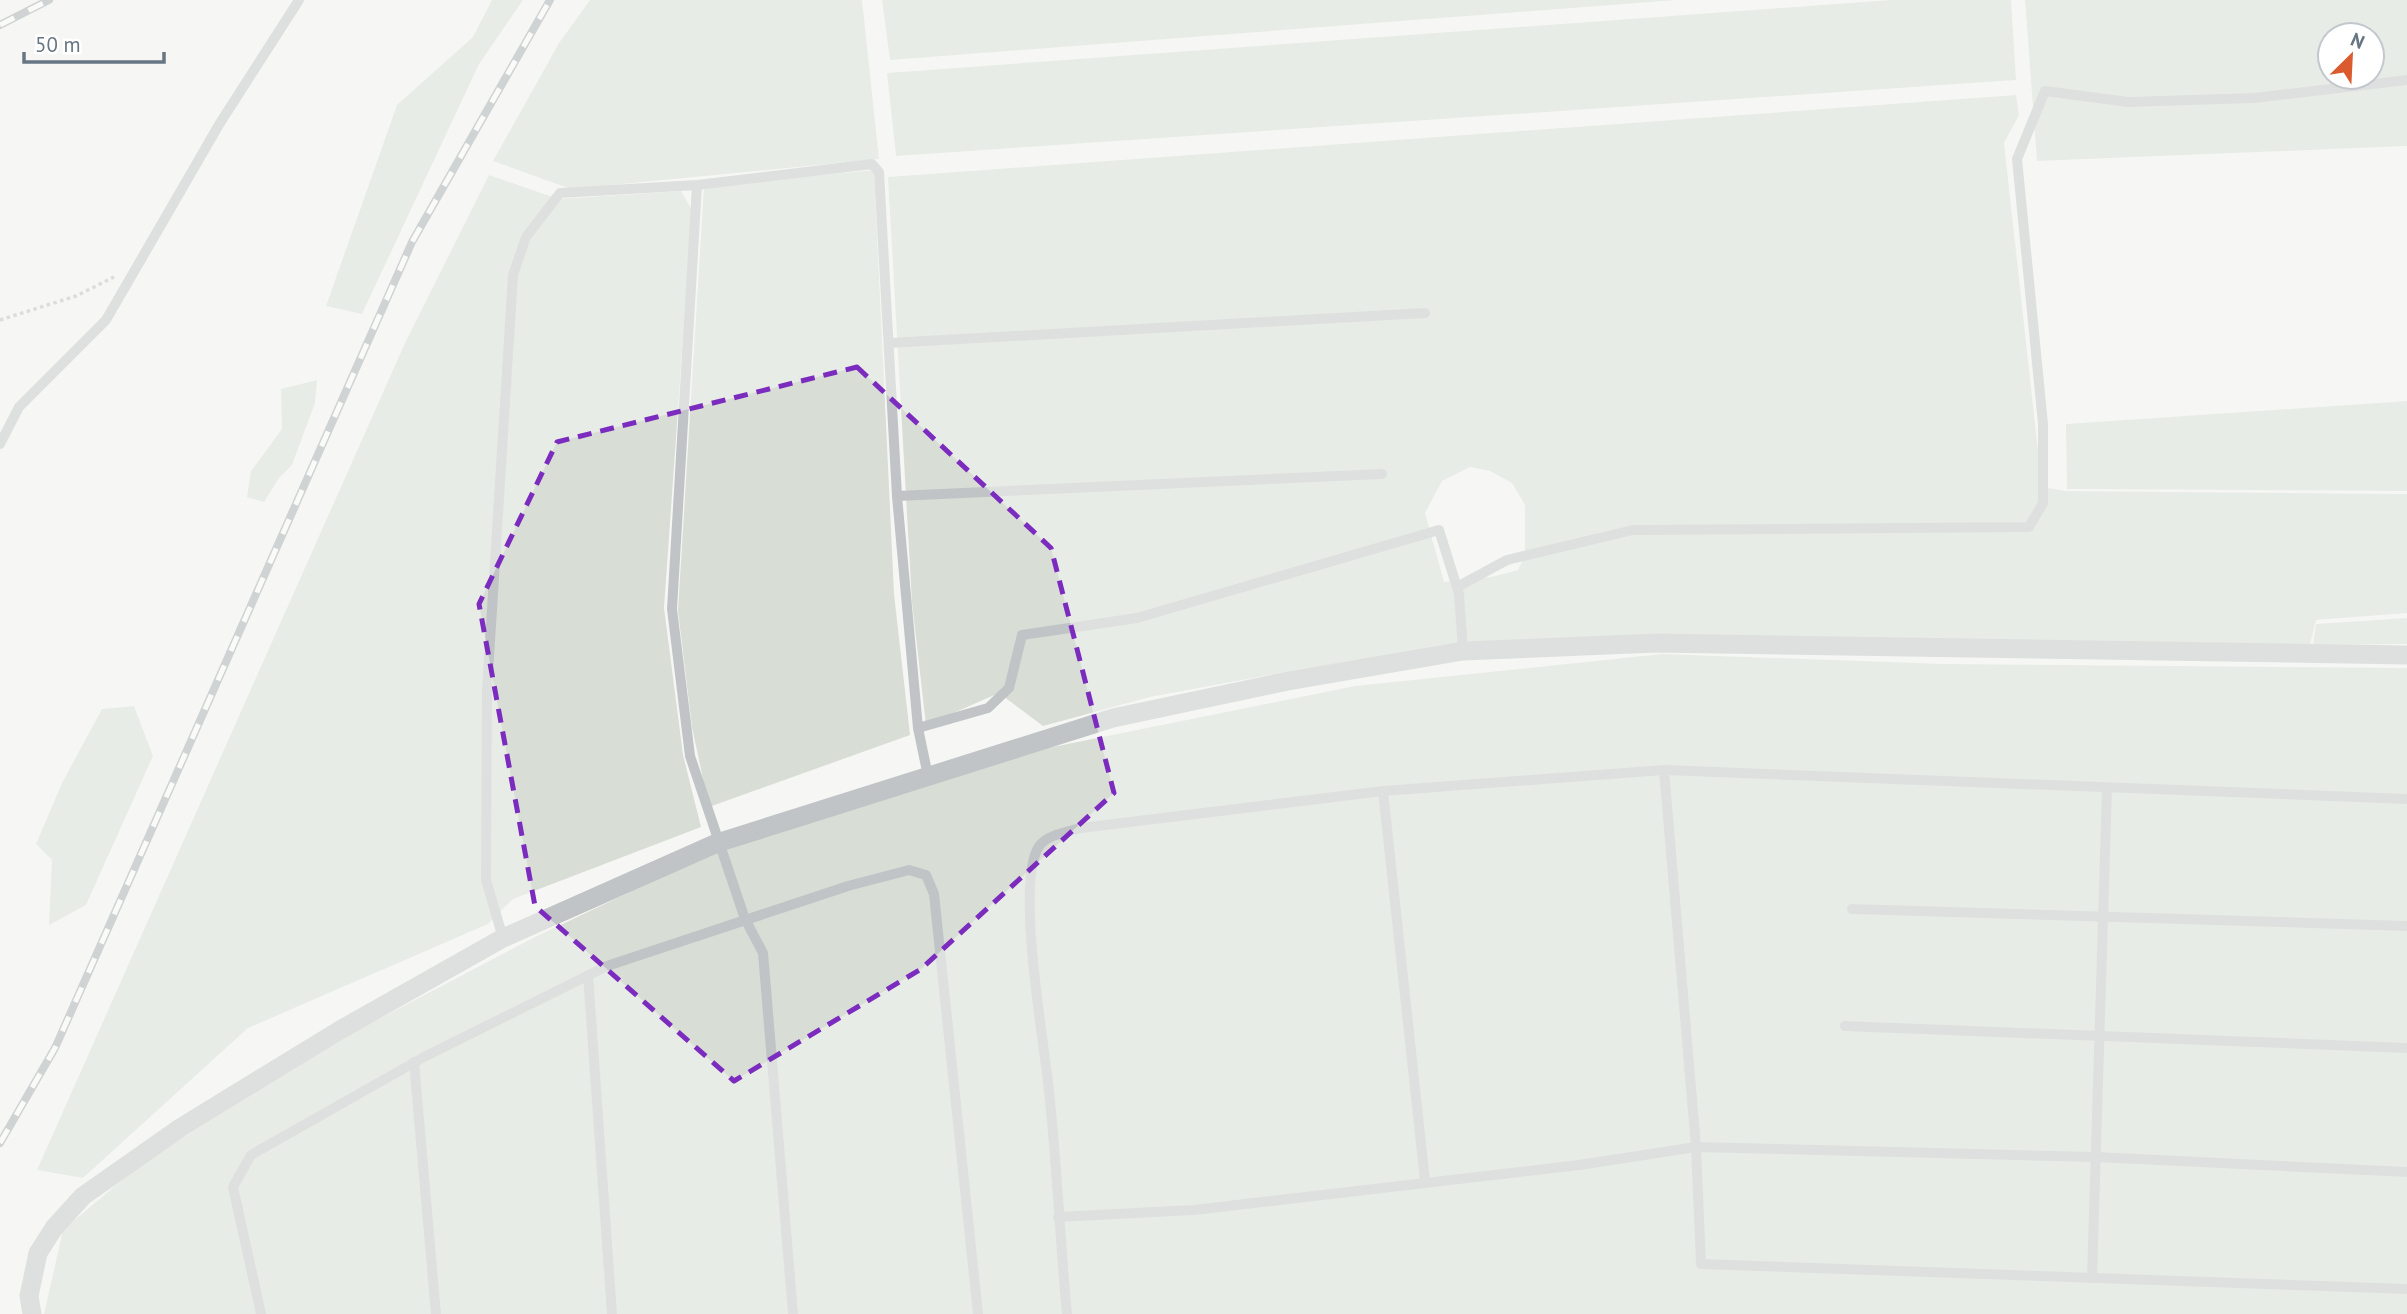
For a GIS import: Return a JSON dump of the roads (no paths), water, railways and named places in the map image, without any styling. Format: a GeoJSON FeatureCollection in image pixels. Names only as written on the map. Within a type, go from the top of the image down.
{"type":"FeatureCollection","features":[{"type":"Feature","properties":{"kind":"street"},"geometry":{"type":"LineString","coordinates":[[32,1314],[29,1296],[38,1253],[54,1228],[83,1196],[180,1128],[341,1030],[503,938],[717,843],[1113,718],[1288,681],[1463,652],[1657,643],[2407,655]]}},
{"type":"Feature","properties":{"kind":"lane"},"geometry":{"type":"LineString","coordinates":[[0,444],[19,407],[106,320],[220,123],[299,0]]}},
{"type":"Feature","properties":{"kind":"lane"},"geometry":{"type":"LineString","coordinates":[[1457,587],[1507,560],[1633,530],[2029,527],[2043,503],[2043,424],[2017,159],[2045,91],[2128,102],[2226,99],[2407,80]]}},
{"type":"Feature","properties":{"kind":"lane"},"geometry":{"type":"LineString","coordinates":[[503,938],[486,880],[487,689],[513,275],[526,237],[560,193],[697,185],[872,164],[879,172],[897,496],[918,728],[928,776]]}},
{"type":"Feature","properties":{"kind":"lane"},"geometry":{"type":"LineString","coordinates":[[697,185],[672,609],[690,756],[744,919],[763,953],[793,1314]]}},
{"type":"Feature","properties":{"kind":"lane"},"geometry":{"type":"LineString","coordinates":[[889,343],[1425,313]]}},
{"type":"Feature","properties":{"kind":"lane"},"geometry":{"type":"LineString","coordinates":[[897,496],[1382,474]]}},
{"type":"Feature","properties":{"kind":"lane"},"geometry":{"type":"LineString","coordinates":[[918,728],[988,708],[1009,688],[1022,635],[1137,618],[1439,530],[1457,587],[1463,652]]}},
{"type":"Feature","properties":{"kind":"lane"},"geometry":{"type":"LineString","coordinates":[[1664,770],[1696,1147],[1700,1264],[2407,1289]]}},
{"type":"Feature","properties":{"kind":"lane"},"geometry":{"type":"LineString","coordinates":[[1067,1314],[1049,1093],[1032,953],[1030,874],[1039,846],[1052,836],[1080,828],[1383,791],[1664,770],[2407,799]]}},
{"type":"Feature","properties":{"kind":"lane"},"geometry":{"type":"LineString","coordinates":[[2092,1278],[2107,789]]}},
{"type":"Feature","properties":{"kind":"lane"},"geometry":{"type":"LineString","coordinates":[[1383,791],[1425,1181]]}},
{"type":"Feature","properties":{"kind":"lane"},"geometry":{"type":"LineString","coordinates":[[261,1314],[233,1187],[251,1155],[414,1062],[588,975],[744,919],[909,870],[926,875],[934,894],[978,1314]]}},
{"type":"Feature","properties":{"kind":"lane"},"geometry":{"type":"LineString","coordinates":[[1852,909],[2407,926]]}},
{"type":"Feature","properties":{"kind":"lane"},"geometry":{"type":"LineString","coordinates":[[588,975],[612,1314]]}},
{"type":"Feature","properties":{"kind":"lane"},"geometry":{"type":"LineString","coordinates":[[1845,1026],[2407,1048]]}},
{"type":"Feature","properties":{"kind":"lane"},"geometry":{"type":"LineString","coordinates":[[414,1062],[436,1314]]}},
{"type":"Feature","properties":{"kind":"lane"},"geometry":{"type":"LineString","coordinates":[[1058,1217],[1194,1210],[1579,1165],[1696,1147],[2096,1157],[2407,1172]]}},
{"type":"Feature","properties":{"kind":"railway"},"geometry":{"type":"LineString","coordinates":[[0,25],[49,0]]}},
{"type":"Feature","properties":{"kind":"railway"},"geometry":{"type":"LineString","coordinates":[[0,1143],[55,1048],[412,242],[550,0]]}}]}
